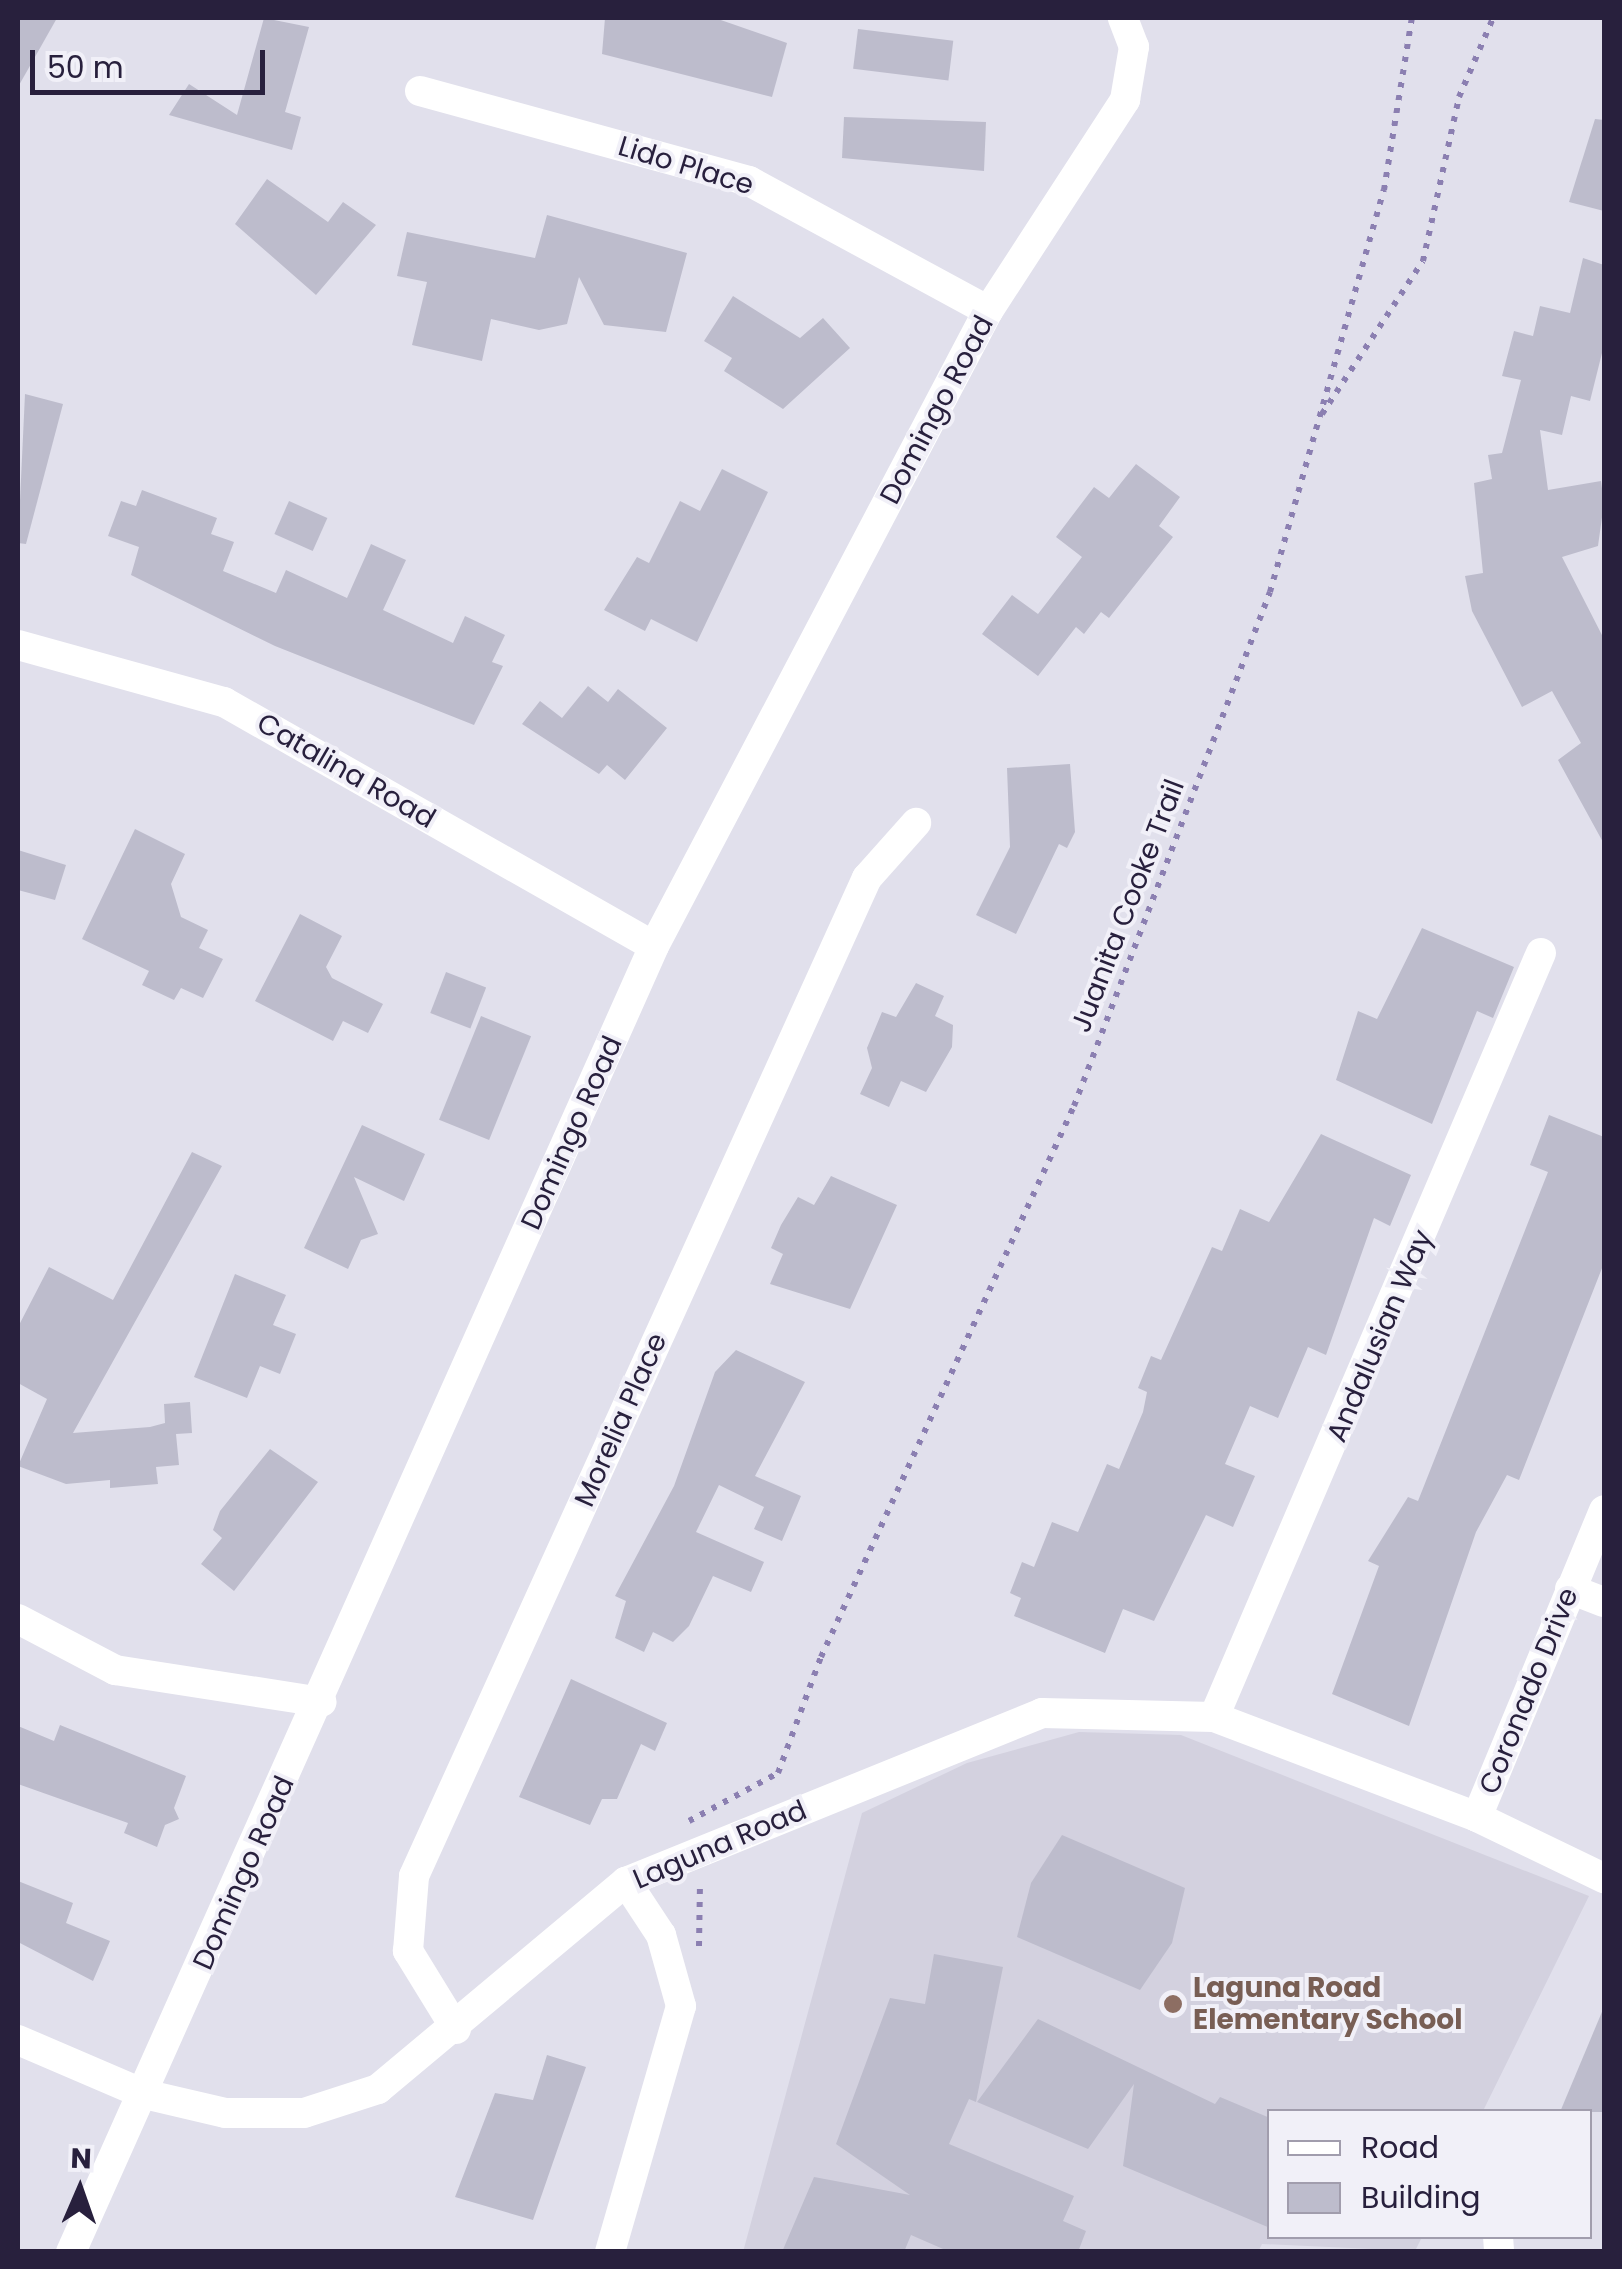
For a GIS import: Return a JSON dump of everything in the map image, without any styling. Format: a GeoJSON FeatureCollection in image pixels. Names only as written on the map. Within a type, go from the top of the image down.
{"type":"FeatureCollection","features":[{"type":"Feature","properties":{"kind":"street","name":"Domingo Road"},"geometry":{"type":"LineString","coordinates":[[71,2252],[322,1702],[654,946],[988,311],[1125,100],[1134,48],[1123,18]]}},
{"type":"Feature","properties":{"kind":"street","name":"Lido Place"},"geometry":{"type":"LineString","coordinates":[[420,91],[749,181],[988,311]]}},
{"type":"Feature","properties":{"kind":"street","name":"Catalina Road"},"geometry":{"type":"LineString","coordinates":[[18,645],[224,702],[654,946]]}},
{"type":"Feature","properties":{"kind":"street","name":"Morelia Place"},"geometry":{"type":"LineString","coordinates":[[456,2029],[408,1951],[414,1876],[867,878],[916,823]]}},
{"type":"Feature","properties":{"kind":"street","name":"Andalusian Way"},"geometry":{"type":"LineString","coordinates":[[1214,1717],[1540,954]]}},
{"type":"Feature","properties":{"kind":"street","name":"Coronado Drive"},"geometry":{"type":"LineString","coordinates":[[1477,1817],[1604,1510]]}},
{"type":"Feature","properties":{"kind":"street"},"geometry":{"type":"LineString","coordinates":[[1570,1589],[1604,1602]]}},
{"type":"Feature","properties":{"kind":"street"},"geometry":{"type":"LineString","coordinates":[[18,1620],[115,1670],[322,1702]]}},
{"type":"Feature","properties":{"kind":"street","name":"Laguna Road"},"geometry":{"type":"LineString","coordinates":[[18,2040],[144,2094],[225,2113],[304,2113],[378,2090],[456,2029],[626,1882],[1042,1713],[1214,1717],[1477,1817],[1604,1878]]}},
{"type":"Feature","properties":{"kind":"street"},"geometry":{"type":"LineString","coordinates":[[610,2252],[681,2006],[660,1935],[626,1882]]}},
{"type":"Feature","properties":{"kind":"path","name":"Juanita Cooke Trail"},"geometry":{"type":"LineString","coordinates":[[778,1773],[821,1657],[1074,1106],[1270,592],[1384,190],[1412,18]]}},
{"type":"Feature","properties":{"kind":"path"},"geometry":{"type":"LineString","coordinates":[[1319,420],[1423,261],[1459,97],[1493,18]]}},
{"type":"Feature","properties":{"kind":"shaded area","name":"Laguna Road Elementary School"},"geometry":{"type":"Polygon","coordinates":[[[1079,1732],[1181,1735],[1589,1896],[1484,2109],[1267,2109],[1267,2239],[1421,2239],[1415,2251],[1262,2244],[1258,2252],[743,2252],[862,1813],[967,1763],[1079,1732]]]}},
{"type":"Feature","properties":{"kind":"building"},"geometry":{"type":"Polygon","coordinates":[[[18,18],[57,18],[18,87],[18,18]]]}},
{"type":"Feature","properties":{"kind":"building"},"geometry":{"type":"Polygon","coordinates":[[[264,18],[309,27],[285,112],[301,117],[292,150],[169,115],[189,84],[237,115],[264,18]]]}},
{"type":"Feature","properties":{"kind":"building"},"geometry":{"type":"Polygon","coordinates":[[[605,18],[715,18],[787,43],[772,97],[602,54],[605,18]]]}},
{"type":"Feature","properties":{"kind":"building"},"geometry":{"type":"Polygon","coordinates":[[[858,29],[953,41],[948,80],[853,69],[858,29]]]}},
{"type":"Feature","properties":{"kind":"building"},"geometry":{"type":"Polygon","coordinates":[[[844,117],[986,122],[984,171],[842,158],[844,117]]]}},
{"type":"Feature","properties":{"kind":"building"},"geometry":{"type":"Polygon","coordinates":[[[1595,119],[1604,120],[1604,211],[1569,202],[1595,119]]]}},
{"type":"Feature","properties":{"kind":"building"},"geometry":{"type":"Polygon","coordinates":[[[267,179],[328,222],[343,202],[376,225],[316,295],[235,224],[267,179]]]}},
{"type":"Feature","properties":{"kind":"building"},"geometry":{"type":"Polygon","coordinates":[[[547,215],[687,253],[666,332],[604,325],[579,277],[567,324],[539,330],[491,319],[482,361],[412,345],[427,282],[397,276],[407,232],[535,258],[547,215]]]}},
{"type":"Feature","properties":{"kind":"building"},"geometry":{"type":"Polygon","coordinates":[[[1583,258],[1604,265],[1604,345],[1590,401],[1571,396],[1562,435],[1540,430],[1548,490],[1601,481],[1604,503],[1598,546],[1562,557],[1604,639],[1604,844],[1558,760],[1581,743],[1552,691],[1522,707],[1472,611],[1465,576],[1483,573],[1474,483],[1492,479],[1488,455],[1502,453],[1521,380],[1502,376],[1514,331],[1533,336],[1540,306],[1570,313],[1583,258]]]}},
{"type":"Feature","properties":{"kind":"building"},"geometry":{"type":"Polygon","coordinates":[[[733,296],[800,338],[823,318],[850,348],[783,409],[724,371],[732,358],[704,341],[733,296]]]}},
{"type":"Feature","properties":{"kind":"building"},"geometry":{"type":"Polygon","coordinates":[[[25,394],[63,404],[26,544],[18,543],[25,394]]]}},
{"type":"Feature","properties":{"kind":"building"},"geometry":{"type":"Polygon","coordinates":[[[1136,464],[1180,497],[1159,526],[1173,537],[1109,618],[1101,612],[1084,634],[1076,627],[1038,676],[982,634],[1012,595],[1038,614],[1082,557],[1056,537],[1094,487],[1109,498],[1136,464]]]}},
{"type":"Feature","properties":{"kind":"building"},"geometry":{"type":"Polygon","coordinates":[[[722,469],[768,492],[697,642],[651,619],[645,631],[604,610],[637,557],[649,563],[680,501],[700,511],[722,469]]]}},
{"type":"Feature","properties":{"kind":"building"},"geometry":{"type":"Polygon","coordinates":[[[142,490],[217,518],[211,534],[234,542],[223,571],[276,593],[286,570],[347,598],[371,544],[406,560],[383,610],[453,643],[465,616],[505,635],[492,662],[503,666],[474,725],[275,646],[131,575],[139,547],[108,536],[121,501],[136,506],[142,490]]]}},
{"type":"Feature","properties":{"kind":"building"},"geometry":{"type":"Polygon","coordinates":[[[289,501],[327,518],[313,551],[274,534],[289,501]]]}},
{"type":"Feature","properties":{"kind":"building"},"geometry":{"type":"Polygon","coordinates":[[[588,686],[608,702],[618,689],[667,728],[625,780],[607,765],[599,774],[522,724],[540,701],[562,718],[588,686]]]}},
{"type":"Feature","properties":{"kind":"building"},"geometry":{"type":"Polygon","coordinates":[[[1070,764],[1075,832],[1067,848],[1059,844],[1016,934],[976,915],[1010,847],[1007,768],[1070,764]]]}},
{"type":"Feature","properties":{"kind":"building"},"geometry":{"type":"Polygon","coordinates":[[[135,829],[185,854],[171,884],[181,917],[208,930],[199,948],[223,959],[203,998],[181,988],[174,1000],[142,985],[149,971],[82,939],[135,829]]]}},
{"type":"Feature","properties":{"kind":"building"},"geometry":{"type":"Polygon","coordinates":[[[18,850],[66,865],[55,900],[18,890],[18,850]]]}},
{"type":"Feature","properties":{"kind":"building"},"geometry":{"type":"Polygon","coordinates":[[[300,914],[342,936],[326,967],[332,978],[383,1004],[368,1033],[343,1021],[333,1041],[255,1001],[300,914]]]}},
{"type":"Feature","properties":{"kind":"building"},"geometry":{"type":"Polygon","coordinates":[[[1422,928],[1514,967],[1493,1018],[1477,1011],[1432,1124],[1336,1080],[1358,1011],[1377,1019],[1422,928]]]}},
{"type":"Feature","properties":{"kind":"building"},"geometry":{"type":"Polygon","coordinates":[[[446,972],[486,987],[470,1028],[430,1013],[446,972]]]}},
{"type":"Feature","properties":{"kind":"building"},"geometry":{"type":"Polygon","coordinates":[[[916,983],[944,996],[935,1016],[953,1025],[952,1047],[926,1092],[901,1081],[889,1107],[860,1094],[872,1068],[867,1048],[882,1012],[896,1017],[916,983]]]}},
{"type":"Feature","properties":{"kind":"building"},"geometry":{"type":"Polygon","coordinates":[[[481,1016],[531,1036],[489,1140],[439,1120],[481,1016]]]}},
{"type":"Feature","properties":{"kind":"building"},"geometry":{"type":"Polygon","coordinates":[[[1549,1115],[1604,1137],[1604,1263],[1519,1480],[1507,1475],[1476,1532],[1409,1726],[1332,1694],[1379,1566],[1368,1561],[1408,1497],[1418,1501],[1548,1172],[1530,1165],[1549,1115]]]}},
{"type":"Feature","properties":{"kind":"building"},"geometry":{"type":"Polygon","coordinates":[[[362,1125],[425,1154],[404,1201],[354,1177],[378,1234],[361,1240],[348,1269],[304,1248],[362,1125]]]}},
{"type":"Feature","properties":{"kind":"building"},"geometry":{"type":"Polygon","coordinates":[[[1321,1134],[1411,1175],[1390,1226],[1374,1218],[1326,1355],[1308,1347],[1278,1418],[1250,1406],[1225,1464],[1255,1476],[1233,1527],[1206,1515],[1154,1621],[1123,1609],[1105,1653],[1014,1616],[1021,1598],[1010,1593],[1022,1562],[1034,1567],[1052,1522],[1078,1532],[1107,1464],[1119,1469],[1143,1412],[1147,1392],[1138,1388],[1151,1356],[1161,1360],[1212,1247],[1222,1251],[1240,1209],[1269,1222],[1321,1134]]]}},
{"type":"Feature","properties":{"kind":"building"},"geometry":{"type":"Polygon","coordinates":[[[192,1152],[222,1166],[73,1433],[150,1427],[165,1423],[164,1404],[190,1402],[192,1433],[176,1434],[179,1465],[156,1467],[158,1484],[110,1488],[110,1480],[66,1484],[18,1466],[47,1399],[18,1383],[18,1327],[49,1267],[113,1300],[192,1152]]]}},
{"type":"Feature","properties":{"kind":"building"},"geometry":{"type":"Polygon","coordinates":[[[831,1176],[897,1205],[850,1309],[770,1284],[783,1254],[771,1248],[781,1225],[798,1197],[814,1205],[831,1176]]]}},
{"type":"Feature","properties":{"kind":"building"},"geometry":{"type":"Polygon","coordinates":[[[235,1274],[286,1295],[273,1325],[296,1334],[280,1374],[260,1366],[247,1398],[194,1377],[235,1274]]]}},
{"type":"Feature","properties":{"kind":"building"},"geometry":{"type":"Polygon","coordinates":[[[736,1350],[805,1382],[755,1476],[801,1496],[782,1541],[754,1529],[764,1507],[719,1485],[696,1532],[764,1562],[751,1592],[713,1576],[689,1626],[673,1642],[653,1632],[644,1652],[615,1638],[626,1601],[615,1596],[674,1486],[715,1372],[736,1350]]]}},
{"type":"Feature","properties":{"kind":"building"},"geometry":{"type":"Polygon","coordinates":[[[270,1449],[318,1482],[234,1591],[201,1564],[222,1538],[213,1530],[220,1511],[270,1449]]]}},
{"type":"Feature","properties":{"kind":"building"},"geometry":{"type":"Polygon","coordinates":[[[571,1679],[667,1723],[655,1751],[641,1744],[617,1799],[602,1799],[590,1825],[519,1797],[571,1679]]]}},
{"type":"Feature","properties":{"kind":"building"},"geometry":{"type":"Polygon","coordinates":[[[60,1725],[186,1776],[174,1808],[179,1819],[165,1825],[157,1847],[124,1833],[128,1823],[18,1784],[18,1726],[54,1741],[60,1725]]]}},
{"type":"Feature","properties":{"kind":"building"},"geometry":{"type":"Polygon","coordinates":[[[1062,1835],[1185,1888],[1172,1943],[1140,1990],[1017,1937],[1031,1883],[1062,1835]]]}},
{"type":"Feature","properties":{"kind":"building"},"geometry":{"type":"Polygon","coordinates":[[[18,1881],[73,1903],[66,1923],[110,1941],[93,1981],[18,1942],[18,1881]]]}},
{"type":"Feature","properties":{"kind":"building"},"geometry":{"type":"Polygon","coordinates":[[[934,1954],[1003,1967],[976,2102],[969,2099],[949,2144],[1074,2196],[1063,2221],[1086,2231],[1078,2252],[950,2252],[911,2235],[904,2252],[782,2252],[814,2177],[910,2195],[836,2144],[890,1998],[925,2004],[934,1954]]]}},
{"type":"Feature","properties":{"kind":"building"},"geometry":{"type":"Polygon","coordinates":[[[1604,2007],[1604,2112],[1561,2109],[1604,2007]]]}},
{"type":"Feature","properties":{"kind":"building"},"geometry":{"type":"Polygon","coordinates":[[[1038,2019],[1215,2104],[1220,2097],[1267,2117],[1267,2227],[1123,2166],[1134,2084],[1088,2149],[977,2102],[1038,2019]]]}},
{"type":"Feature","properties":{"kind":"building"},"geometry":{"type":"Polygon","coordinates":[[[547,2055],[586,2067],[533,2220],[455,2197],[495,2093],[533,2100],[547,2055]]]}},
{"type":"Feature","properties":{"kind":"place","name":"Laguna Road Elementary School"},"geometry":{"type":"Point","coordinates":[1173,2004]}}]}
